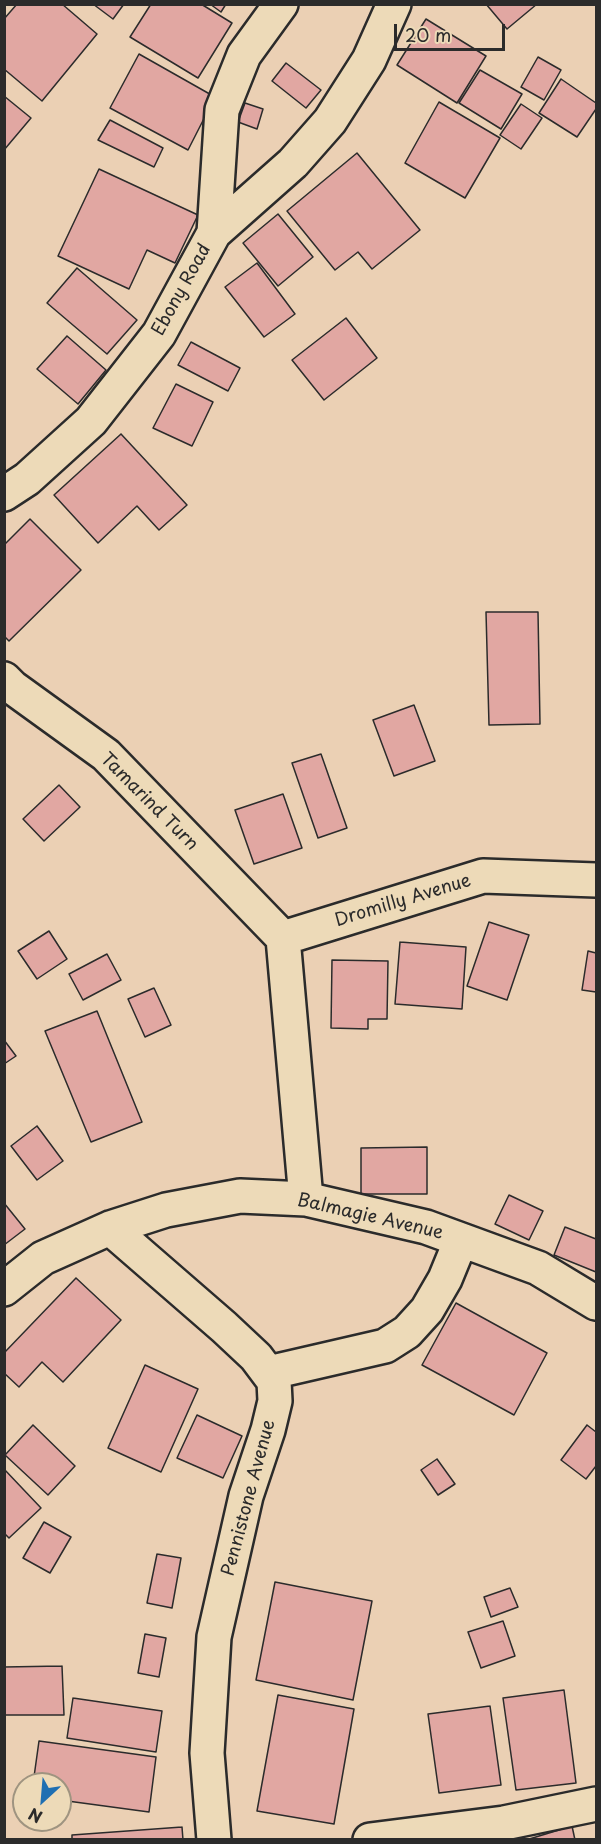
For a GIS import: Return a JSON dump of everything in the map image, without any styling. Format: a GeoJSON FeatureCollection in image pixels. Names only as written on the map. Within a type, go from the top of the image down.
{"type":"FeatureCollection","features":[{"type":"Feature","properties":{"kind":"street","name":"Ebony Road"},"geometry":{"type":"LineString","coordinates":[[4,494],[27,479],[91,422],[159,334],[214,233],[222,110],[244,55],[281,4]]}},
{"type":"Feature","properties":{"kind":"street"},"geometry":{"type":"LineString","coordinates":[[214,233],[293,163],[330,121],[369,60],[394,4]]}},
{"type":"Feature","properties":{"kind":"street","name":"Tamarind Turn"},"geometry":{"type":"LineString","coordinates":[[4,679],[106,755],[283,938]]}},
{"type":"Feature","properties":{"kind":"street","name":"Dromilly Avenue"},"geometry":{"type":"LineString","coordinates":[[283,938],[483,876],[597,880]]}},
{"type":"Feature","properties":{"kind":"street"},"geometry":{"type":"LineString","coordinates":[[283,938],[306,1199]]}},
{"type":"Feature","properties":{"kind":"street","name":"Balmagie Avenue"},"geometry":{"type":"LineString","coordinates":[[4,1288],[43,1258],[110,1228],[166,1210],[240,1196],[306,1199],[426,1227],[538,1268],[597,1303]]}},
{"type":"Feature","properties":{"kind":"street","name":"Pennistone Avenue"},"geometry":{"type":"LineString","coordinates":[[110,1228],[224,1327],[256,1357],[274,1381],[275,1401],[246,1496],[214,1637],[207,1753],[214,1839]]}},
{"type":"Feature","properties":{"kind":"street"},"geometry":{"type":"LineString","coordinates":[[268,1374],[385,1346],[407,1332],[431,1302],[445,1279],[461,1240]]}},
{"type":"Feature","properties":{"kind":"street"},"geometry":{"type":"LineString","coordinates":[[370,1839],[504,1823],[597,1804]]}},
{"type":"Feature","properties":{"kind":"building"},"geometry":{"type":"Polygon","coordinates":[[[17,4],[62,4],[97,34],[42,101],[4,69],[4,19],[17,4]]]}},
{"type":"Feature","properties":{"kind":"building"},"geometry":{"type":"Polygon","coordinates":[[[93,4],[124,4],[113,19],[93,4]]]}},
{"type":"Feature","properties":{"kind":"building"},"geometry":{"type":"Polygon","coordinates":[[[151,4],[201,4],[232,23],[198,78],[130,37],[151,4]]]}},
{"type":"Feature","properties":{"kind":"building"},"geometry":{"type":"Polygon","coordinates":[[[210,4],[226,4],[221,12],[210,4]]]}},
{"type":"Feature","properties":{"kind":"building"},"geometry":{"type":"Polygon","coordinates":[[[486,4],[537,4],[507,29],[486,4]]]}},
{"type":"Feature","properties":{"kind":"building"},"geometry":{"type":"Polygon","coordinates":[[[426,19],[486,56],[457,103],[397,65],[426,19]]]}},
{"type":"Feature","properties":{"kind":"building"},"geometry":{"type":"Polygon","coordinates":[[[139,54],[215,97],[188,150],[110,108],[139,54]]]}},
{"type":"Feature","properties":{"kind":"building"},"geometry":{"type":"Polygon","coordinates":[[[538,57],[561,70],[544,100],[521,87],[538,57]]]}},
{"type":"Feature","properties":{"kind":"building"},"geometry":{"type":"Polygon","coordinates":[[[286,63],[321,90],[306,108],[272,81],[286,63]]]}},
{"type":"Feature","properties":{"kind":"building"},"geometry":{"type":"Polygon","coordinates":[[[480,70],[522,94],[501,129],[459,103],[480,70]]]}},
{"type":"Feature","properties":{"kind":"building"},"geometry":{"type":"Polygon","coordinates":[[[561,79],[596,103],[596,109],[577,137],[539,113],[561,79]]]}},
{"type":"Feature","properties":{"kind":"building"},"geometry":{"type":"Polygon","coordinates":[[[4,96],[31,118],[4,150],[4,96]]]}},
{"type":"Feature","properties":{"kind":"building"},"geometry":{"type":"Polygon","coordinates":[[[439,102],[500,138],[465,198],[405,163],[439,102]]]}},
{"type":"Feature","properties":{"kind":"building"},"geometry":{"type":"Polygon","coordinates":[[[245,103],[263,109],[257,129],[238,122],[245,103]]]}},
{"type":"Feature","properties":{"kind":"building"},"geometry":{"type":"Polygon","coordinates":[[[521,104],[542,118],[521,149],[500,135],[521,104]]]}},
{"type":"Feature","properties":{"kind":"building"},"geometry":{"type":"Polygon","coordinates":[[[110,120],[163,148],[154,167],[98,140],[110,120]]]}},
{"type":"Feature","properties":{"kind":"building"},"geometry":{"type":"Polygon","coordinates":[[[357,153],[420,230],[372,269],[358,252],[335,270],[287,211],[357,153]]]}},
{"type":"Feature","properties":{"kind":"building"},"geometry":{"type":"Polygon","coordinates":[[[99,169],[198,215],[175,263],[147,250],[129,289],[58,256],[99,169]]]}},
{"type":"Feature","properties":{"kind":"building"},"geometry":{"type":"Polygon","coordinates":[[[278,214],[313,257],[278,286],[243,243],[278,214]]]}},
{"type":"Feature","properties":{"kind":"building"},"geometry":{"type":"Polygon","coordinates":[[[257,263],[295,314],[264,337],[225,287],[257,263]]]}},
{"type":"Feature","properties":{"kind":"building"},"geometry":{"type":"Polygon","coordinates":[[[77,268],[137,320],[107,354],[47,303],[77,268]]]}},
{"type":"Feature","properties":{"kind":"building"},"geometry":{"type":"Polygon","coordinates":[[[346,318],[377,358],[324,400],[292,360],[346,318]]]}},
{"type":"Feature","properties":{"kind":"building"},"geometry":{"type":"Polygon","coordinates":[[[67,336],[106,370],[78,404],[37,369],[67,336]]]}},
{"type":"Feature","properties":{"kind":"building"},"geometry":{"type":"Polygon","coordinates":[[[191,342],[240,368],[228,391],[178,365],[191,342]]]}},
{"type":"Feature","properties":{"kind":"building"},"geometry":{"type":"Polygon","coordinates":[[[176,384],[213,402],[192,446],[153,428],[176,384]]]}},
{"type":"Feature","properties":{"kind":"building"},"geometry":{"type":"Polygon","coordinates":[[[121,434],[187,505],[159,530],[137,506],[98,543],[54,495],[121,434]]]}},
{"type":"Feature","properties":{"kind":"building"},"geometry":{"type":"Polygon","coordinates":[[[30,519],[81,570],[9,641],[4,636],[4,545],[30,519]]]}},
{"type":"Feature","properties":{"kind":"building"},"geometry":{"type":"Polygon","coordinates":[[[486,612],[538,612],[540,724],[489,725],[486,612]]]}},
{"type":"Feature","properties":{"kind":"building"},"geometry":{"type":"Polygon","coordinates":[[[414,705],[435,761],[394,776],[373,720],[414,705]]]}},
{"type":"Feature","properties":{"kind":"building"},"geometry":{"type":"Polygon","coordinates":[[[321,754],[347,828],[318,838],[292,763],[321,754]]]}},
{"type":"Feature","properties":{"kind":"building"},"geometry":{"type":"Polygon","coordinates":[[[59,785],[80,807],[44,841],[23,819],[59,785]]]}},
{"type":"Feature","properties":{"kind":"building"},"geometry":{"type":"Polygon","coordinates":[[[283,794],[302,848],[254,864],[235,810],[283,794]]]}},
{"type":"Feature","properties":{"kind":"building"},"geometry":{"type":"Polygon","coordinates":[[[489,922],[529,935],[507,1000],[467,986],[489,922]]]}},
{"type":"Feature","properties":{"kind":"building"},"geometry":{"type":"Polygon","coordinates":[[[49,931],[67,959],[37,979],[18,951],[49,931]]]}},
{"type":"Feature","properties":{"kind":"building"},"geometry":{"type":"Polygon","coordinates":[[[400,942],[466,947],[462,1009],[395,1004],[400,942]]]}},
{"type":"Feature","properties":{"kind":"building"},"geometry":{"type":"Polygon","coordinates":[[[588,951],[596,953],[596,992],[582,990],[588,951]]]}},
{"type":"Feature","properties":{"kind":"building"},"geometry":{"type":"Polygon","coordinates":[[[107,954],[121,980],[83,1000],[69,974],[107,954]]]}},
{"type":"Feature","properties":{"kind":"building"},"geometry":{"type":"Polygon","coordinates":[[[332,960],[388,961],[387,1019],[368,1019],[368,1029],[331,1028],[332,960]]]}},
{"type":"Feature","properties":{"kind":"building"},"geometry":{"type":"Polygon","coordinates":[[[154,988],[171,1025],[145,1037],[128,999],[154,988]]]}},
{"type":"Feature","properties":{"kind":"building"},"geometry":{"type":"Polygon","coordinates":[[[97,1011],[142,1122],[91,1142],[45,1031],[97,1011]]]}},
{"type":"Feature","properties":{"kind":"building"},"geometry":{"type":"Polygon","coordinates":[[[4,1040],[16,1056],[4,1064],[4,1040]]]}},
{"type":"Feature","properties":{"kind":"building"},"geometry":{"type":"Polygon","coordinates":[[[37,1126],[63,1161],[37,1180],[11,1146],[37,1126]]]}},
{"type":"Feature","properties":{"kind":"building"},"geometry":{"type":"Polygon","coordinates":[[[427,1147],[427,1194],[361,1194],[361,1148],[427,1147]]]}},
{"type":"Feature","properties":{"kind":"building"},"geometry":{"type":"Polygon","coordinates":[[[509,1195],[543,1211],[529,1240],[495,1224],[509,1195]]]}},
{"type":"Feature","properties":{"kind":"building"},"geometry":{"type":"Polygon","coordinates":[[[4,1203],[25,1229],[4,1245],[4,1203]]]}},
{"type":"Feature","properties":{"kind":"building"},"geometry":{"type":"Polygon","coordinates":[[[565,1227],[596,1239],[596,1272],[554,1255],[565,1227]]]}},
{"type":"Feature","properties":{"kind":"building"},"geometry":{"type":"Polygon","coordinates":[[[76,1278],[121,1320],[63,1382],[42,1362],[19,1387],[4,1373],[4,1353],[76,1278]]]}},
{"type":"Feature","properties":{"kind":"building"},"geometry":{"type":"Polygon","coordinates":[[[456,1303],[547,1353],[514,1415],[422,1365],[456,1303]]]}},
{"type":"Feature","properties":{"kind":"building"},"geometry":{"type":"Polygon","coordinates":[[[145,1365],[198,1389],[161,1472],[108,1448],[145,1365]]]}},
{"type":"Feature","properties":{"kind":"building"},"geometry":{"type":"Polygon","coordinates":[[[197,1415],[242,1436],[223,1478],[177,1458],[197,1415]]]}},
{"type":"Feature","properties":{"kind":"building"},"geometry":{"type":"Polygon","coordinates":[[[33,1425],[75,1466],[48,1495],[5,1455],[33,1425]]]}},
{"type":"Feature","properties":{"kind":"building"},"geometry":{"type":"Polygon","coordinates":[[[587,1425],[596,1432],[596,1466],[586,1479],[561,1460],[587,1425]]]}},
{"type":"Feature","properties":{"kind":"building"},"geometry":{"type":"Polygon","coordinates":[[[437,1459],[455,1484],[438,1495],[421,1470],[437,1459]]]}},
{"type":"Feature","properties":{"kind":"building"},"geometry":{"type":"Polygon","coordinates":[[[4,1469],[41,1508],[9,1538],[4,1533],[4,1469]]]}},
{"type":"Feature","properties":{"kind":"building"},"geometry":{"type":"Polygon","coordinates":[[[44,1522],[71,1537],[50,1573],[23,1558],[44,1522]]]}},
{"type":"Feature","properties":{"kind":"building"},"geometry":{"type":"Polygon","coordinates":[[[157,1554],[181,1558],[172,1608],[147,1603],[157,1554]]]}},
{"type":"Feature","properties":{"kind":"building"},"geometry":{"type":"Polygon","coordinates":[[[275,1582],[372,1601],[353,1700],[256,1680],[275,1582]]]}},
{"type":"Feature","properties":{"kind":"building"},"geometry":{"type":"Polygon","coordinates":[[[510,1588],[518,1607],[491,1617],[484,1597],[510,1588]]]}},
{"type":"Feature","properties":{"kind":"building"},"geometry":{"type":"Polygon","coordinates":[[[503,1621],[515,1656],[481,1668],[468,1632],[503,1621]]]}},
{"type":"Feature","properties":{"kind":"building"},"geometry":{"type":"Polygon","coordinates":[[[145,1634],[166,1638],[159,1677],[138,1673],[145,1634]]]}},
{"type":"Feature","properties":{"kind":"building"},"geometry":{"type":"Polygon","coordinates":[[[62,1666],[64,1715],[4,1715],[4,1667],[62,1666]]]}},
{"type":"Feature","properties":{"kind":"building"},"geometry":{"type":"Polygon","coordinates":[[[564,1690],[576,1783],[516,1790],[503,1698],[564,1690]]]}},
{"type":"Feature","properties":{"kind":"building"},"geometry":{"type":"Polygon","coordinates":[[[278,1695],[354,1709],[334,1824],[257,1811],[278,1695]]]}},
{"type":"Feature","properties":{"kind":"building"},"geometry":{"type":"Polygon","coordinates":[[[73,1698],[162,1711],[156,1752],[67,1738],[73,1698]]]}},
{"type":"Feature","properties":{"kind":"building"},"geometry":{"type":"Polygon","coordinates":[[[490,1706],[501,1785],[439,1793],[428,1714],[490,1706]]]}},
{"type":"Feature","properties":{"kind":"building"},"geometry":{"type":"Polygon","coordinates":[[[39,1741],[156,1757],[149,1812],[72,1802],[72,1772],[35,1772],[39,1741]]]}},
{"type":"Feature","properties":{"kind":"building"},"geometry":{"type":"Polygon","coordinates":[[[572,1826],[575,1840],[526,1840],[572,1826]]]}},
{"type":"Feature","properties":{"kind":"building"},"geometry":{"type":"Polygon","coordinates":[[[182,1827],[183,1840],[72,1840],[72,1835],[182,1827]]]}}]}
